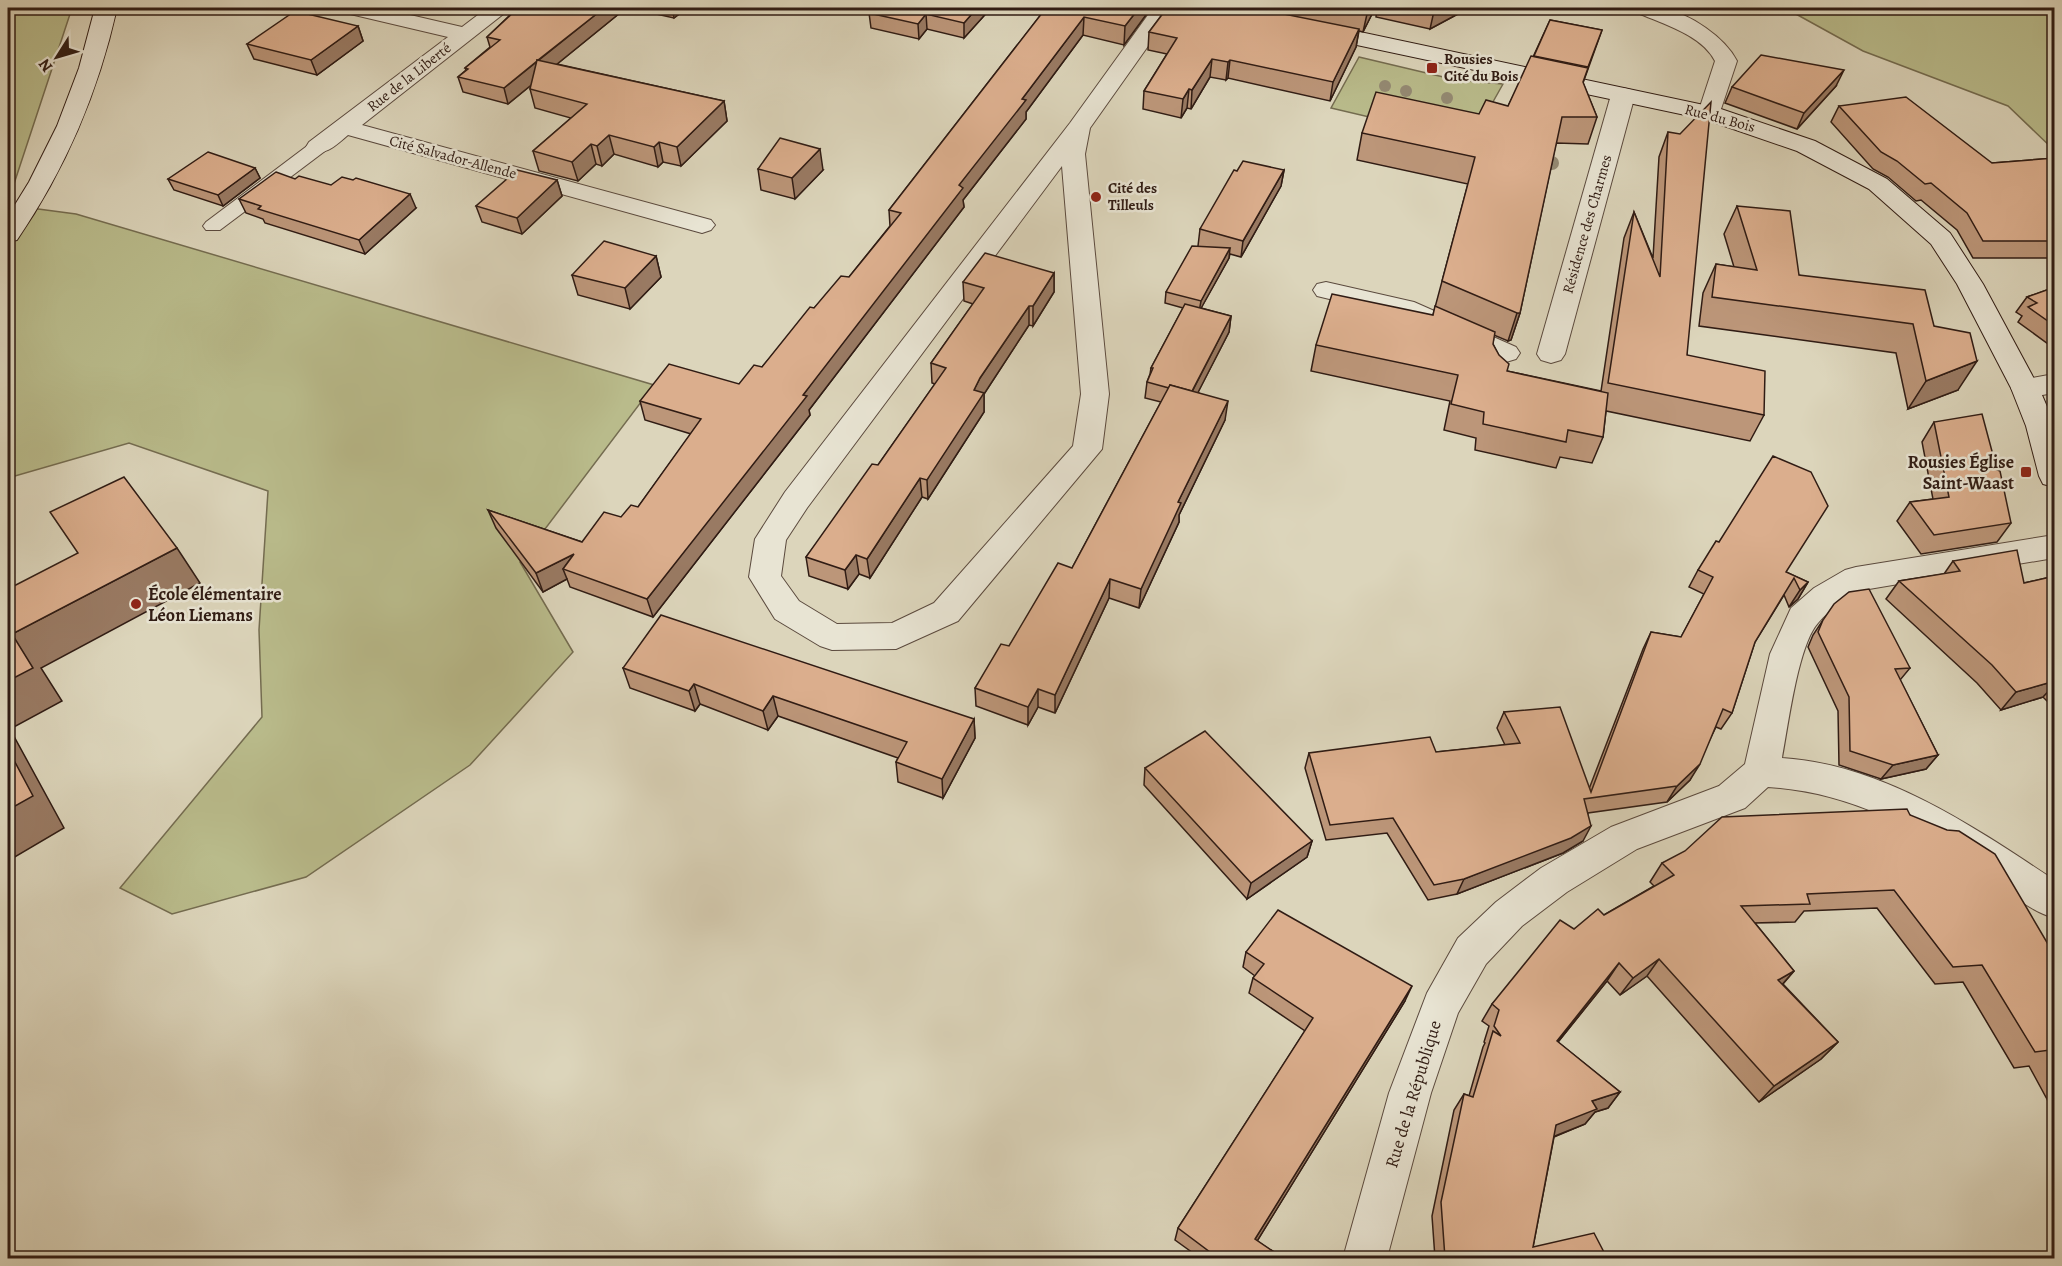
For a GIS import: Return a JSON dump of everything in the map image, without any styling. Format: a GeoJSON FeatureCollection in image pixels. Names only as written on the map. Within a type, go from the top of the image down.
{"type":"FeatureCollection","features":[{"type":"Feature","properties":{"kind":"street"},"geometry":{"type":"LineString","coordinates":[[8,234],[22,215],[52,163],[97,52],[106,8]]}},
{"type":"Feature","properties":{"kind":"street"},"geometry":{"type":"LineString","coordinates":[[354,8],[465,34]]}},
{"type":"Feature","properties":{"kind":"street","name":"Rue de la Liberté"},"geometry":{"type":"LineString","coordinates":[[318,147],[500,8]]}},
{"type":"Feature","properties":{"kind":"street"},"geometry":{"type":"LineString","coordinates":[[1078,128],[1073,154],[1095,394],[1087,449],[946,612],[896,636],[832,637],[787,610],[765,577],[771,539],[810,481],[1078,128],[1164,8]]}},
{"type":"Feature","properties":{"kind":"street"},"geometry":{"type":"LineString","coordinates":[[1646,8],[1709,40],[1724,53],[1726,61],[1710,113]]}},
{"type":"Feature","properties":{"kind":"street","name":"Rue du Bois"},"geometry":{"type":"LineString","coordinates":[[1289,24],[1710,113],[1806,146],[1878,184],[1909,208],[1941,239],[1970,284],[2025,388],[2041,426],[2055,476]]}},
{"type":"Feature","properties":{"kind":"street","name":"Résidence des Charmes"},"geometry":{"type":"LineString","coordinates":[[1326,291],[1404,308],[1507,366],[1521,348],[1531,348],[1558,364],[1623,95]]}},
{"type":"Feature","properties":{"kind":"street","name":"Cité Salvador-Allende"},"geometry":{"type":"LineString","coordinates":[[344,127],[702,225]]}},
{"type":"Feature","properties":{"kind":"street"},"geometry":{"type":"LineString","coordinates":[[2025,388],[2055,384]]}},
{"type":"Feature","properties":{"kind":"street"},"geometry":{"type":"LineString","coordinates":[[2055,547],[1856,579],[1825,597],[1803,617],[1787,654],[1761,772],[1788,771],[1865,792],[1949,832],[2055,901]]}},
{"type":"Feature","properties":{"kind":"street","name":"Rue de la République"},"geometry":{"type":"LineString","coordinates":[[1365,1258],[1410,1093],[1441,1006],[1472,951],[1509,914],[1554,880],[1624,838],[1732,798],[1761,772]]}},
{"type":"Feature","properties":{"kind":"lane"},"geometry":{"type":"LineString","coordinates":[[213,226],[318,147]]}},
{"type":"Feature","properties":{"kind":"green space"},"geometry":{"type":"Polygon","coordinates":[[[8,8],[72,8],[8,202],[8,8]]]}},
{"type":"Feature","properties":{"kind":"green space"},"geometry":{"type":"Polygon","coordinates":[[[1785,8],[2054,8],[2054,150],[2008,106],[1863,51],[1785,8]]]}},
{"type":"Feature","properties":{"kind":"green space"},"geometry":{"type":"Polygon","coordinates":[[[1359,57],[1456,80],[1503,84],[1471,141],[1331,108],[1359,57]]]}},
{"type":"Feature","properties":{"kind":"green space"},"geometry":{"type":"Polygon","coordinates":[[[8,205],[76,214],[654,385],[520,562],[573,652],[470,765],[306,877],[172,914],[120,888],[262,717],[259,630],[268,491],[129,443],[8,478],[8,205]]]}},
{"type":"Feature","properties":{"kind":"building"},"geometry":{"type":"Polygon","coordinates":[[[518,8],[604,8],[504,88],[458,77],[468,69],[465,68],[500,40],[487,37],[518,8]]]}},
{"type":"Feature","properties":{"kind":"building"},"geometry":{"type":"Polygon","coordinates":[[[874,8],[977,8],[964,23],[926,14],[918,24],[869,13],[874,8]]]}},
{"type":"Feature","properties":{"kind":"building"},"geometry":{"type":"Polygon","coordinates":[[[1046,8],[1139,8],[1125,26],[1084,17],[1022,99],[1026,100],[959,185],[963,188],[803,395],[807,396],[647,599],[563,569],[574,554],[536,573],[488,510],[582,542],[604,512],[621,517],[631,505],[638,507],[701,419],[640,401],[669,364],[739,384],[754,365],[762,367],[810,307],[814,308],[841,276],[849,277],[901,213],[889,210],[1046,8]]]}},
{"type":"Feature","properties":{"kind":"building"},"geometry":{"type":"Polygon","coordinates":[[[1167,8],[1254,8],[1359,29],[1333,82],[1230,60],[1228,62],[1212,59],[1192,90],[1189,89],[1183,99],[1144,91],[1177,38],[1149,32],[1167,8]]]}},
{"type":"Feature","properties":{"kind":"building"},"geometry":{"type":"Polygon","coordinates":[[[1337,8],[1370,8],[1367,14],[1337,8]]]}},
{"type":"Feature","properties":{"kind":"building"},"geometry":{"type":"Polygon","coordinates":[[[1418,8],[1440,8],[1434,11],[1418,8]]]}},
{"type":"Feature","properties":{"kind":"building"},"geometry":{"type":"Polygon","coordinates":[[[295,11],[358,26],[311,60],[247,44],[295,11]]]}},
{"type":"Feature","properties":{"kind":"building"},"geometry":{"type":"Polygon","coordinates":[[[1550,20],[1602,30],[1588,67],[1534,56],[1550,20]]]}},
{"type":"Feature","properties":{"kind":"building"},"geometry":{"type":"Polygon","coordinates":[[[1761,55],[1844,70],[1804,113],[1732,87],[1761,55]]]}},
{"type":"Feature","properties":{"kind":"building"},"geometry":{"type":"Polygon","coordinates":[[[1531,56],[1588,68],[1583,82],[1597,117],[1562,117],[1520,313],[1517,313],[1442,281],[1475,157],[1362,133],[1376,92],[1479,114],[1486,100],[1508,106],[1531,56]]]}},
{"type":"Feature","properties":{"kind":"building"},"geometry":{"type":"Polygon","coordinates":[[[537,60],[724,101],[677,147],[659,142],[654,147],[609,135],[597,146],[591,144],[572,162],[533,151],[587,104],[530,89],[537,60]]]}},
{"type":"Feature","properties":{"kind":"building"},"geometry":{"type":"Polygon","coordinates":[[[1906,97],[1992,163],[2055,158],[2055,241],[1983,241],[1967,213],[1931,183],[1925,184],[1897,161],[1881,152],[1839,106],[1906,97]]]}},
{"type":"Feature","properties":{"kind":"building"},"geometry":{"type":"Polygon","coordinates":[[[1711,102],[1687,355],[1765,371],[1764,415],[1608,383],[1634,212],[1660,277],[1668,132],[1680,134],[1711,102]]]}},
{"type":"Feature","properties":{"kind":"building"},"geometry":{"type":"Polygon","coordinates":[[[780,138],[820,149],[792,178],[758,169],[780,138]]]}},
{"type":"Feature","properties":{"kind":"building"},"geometry":{"type":"Polygon","coordinates":[[[208,152],[255,168],[218,195],[168,179],[208,152]]]}},
{"type":"Feature","properties":{"kind":"building"},"geometry":{"type":"Polygon","coordinates":[[[1243,161],[1284,170],[1243,241],[1200,229],[1234,170],[1237,171],[1243,161]]]}},
{"type":"Feature","properties":{"kind":"building"},"geometry":{"type":"Polygon","coordinates":[[[517,170],[557,180],[517,218],[476,206],[517,170]]]}},
{"type":"Feature","properties":{"kind":"building"},"geometry":{"type":"Polygon","coordinates":[[[276,172],[295,179],[299,176],[331,185],[342,177],[353,180],[356,178],[410,194],[359,240],[258,209],[261,206],[239,199],[276,172]]]}},
{"type":"Feature","properties":{"kind":"building"},"geometry":{"type":"Polygon","coordinates":[[[1737,206],[1790,211],[1799,275],[1925,290],[1934,326],[1970,333],[1977,361],[1926,381],[1913,324],[1712,297],[1716,264],[1757,270],[1737,206]]]}},
{"type":"Feature","properties":{"kind":"building"},"geometry":{"type":"Polygon","coordinates":[[[604,241],[656,256],[625,288],[572,275],[604,241]]]}},
{"type":"Feature","properties":{"kind":"building"},"geometry":{"type":"Polygon","coordinates":[[[1192,246],[1230,248],[1201,301],[1166,292],[1192,246]]]}},
{"type":"Feature","properties":{"kind":"building"},"geometry":{"type":"Polygon","coordinates":[[[985,253],[1054,273],[1033,306],[1029,306],[980,378],[974,390],[984,393],[927,480],[920,478],[867,559],[856,555],[845,570],[806,557],[872,464],[878,465],[946,368],[931,363],[984,288],[963,282],[985,253]]]}},
{"type":"Feature","properties":{"kind":"building"},"geometry":{"type":"Polygon","coordinates":[[[2055,287],[2055,326],[2028,307],[2037,303],[2027,297],[2055,287]]]}},
{"type":"Feature","properties":{"kind":"building"},"geometry":{"type":"Polygon","coordinates":[[[1332,294],[1433,315],[1435,306],[1495,332],[1493,344],[1499,355],[1509,364],[1507,371],[1608,393],[1603,437],[1568,430],[1566,442],[1483,424],[1484,412],[1451,404],[1458,375],[1316,345],[1332,294]]]}},
{"type":"Feature","properties":{"kind":"building"},"geometry":{"type":"Polygon","coordinates":[[[1185,304],[1231,316],[1192,391],[1147,382],[1153,368],[1151,368],[1185,304]]]}},
{"type":"Feature","properties":{"kind":"building"},"geometry":{"type":"Polygon","coordinates":[[[1170,385],[1228,401],[1178,502],[1181,503],[1141,589],[1110,579],[1055,695],[1038,689],[1028,707],[975,688],[1001,644],[1009,646],[1058,563],[1072,568],[1170,385]]]}},
{"type":"Feature","properties":{"kind":"building"},"geometry":{"type":"Polygon","coordinates":[[[1982,414],[1997,470],[2000,471],[2011,523],[1934,535],[1910,502],[1949,497],[1934,422],[1982,414]]]}},
{"type":"Feature","properties":{"kind":"building"},"geometry":{"type":"Polygon","coordinates":[[[1773,456],[1811,472],[1828,506],[1786,572],[1808,582],[1800,590],[1794,578],[1755,642],[1732,713],[1723,709],[1700,764],[1677,786],[1584,799],[1591,826],[1571,838],[1464,879],[1434,885],[1393,818],[1330,825],[1309,753],[1430,737],[1436,752],[1520,743],[1504,712],[1560,707],[1591,792],[1651,632],[1681,637],[1713,577],[1698,570],[1716,541],[1719,542],[1773,456]]]}},
{"type":"Feature","properties":{"kind":"building"},"geometry":{"type":"Polygon","coordinates":[[[124,477],[177,548],[12,634],[33,668],[8,681],[8,589],[78,553],[50,512],[124,477]]]}},
{"type":"Feature","properties":{"kind":"building"},"geometry":{"type":"Polygon","coordinates":[[[2017,550],[2024,583],[2055,576],[2055,681],[2016,692],[1992,665],[1899,581],[1960,571],[1953,561],[2017,550]]]}},
{"type":"Feature","properties":{"kind":"building"},"geometry":{"type":"Polygon","coordinates":[[[1869,589],[1910,668],[1895,669],[1938,755],[1893,765],[1850,751],[1849,697],[1818,632],[1834,604],[1849,592],[1869,589]]]}},
{"type":"Feature","properties":{"kind":"building"},"geometry":{"type":"Polygon","coordinates":[[[661,615],[974,719],[942,779],[896,762],[907,742],[773,696],[763,711],[694,684],[689,691],[623,668],[661,615]]]}},
{"type":"Feature","properties":{"kind":"building"},"geometry":{"type":"Polygon","coordinates":[[[1205,731],[1312,841],[1251,883],[1145,768],[1205,731]]]}},
{"type":"Feature","properties":{"kind":"building"},"geometry":{"type":"Polygon","coordinates":[[[8,749],[33,796],[8,810],[8,749]]]}},
{"type":"Feature","properties":{"kind":"building"},"geometry":{"type":"Polygon","coordinates":[[[1907,809],[1910,815],[1947,830],[1959,831],[1995,854],[2055,956],[2055,1058],[2050,1050],[2035,1052],[1982,965],[1953,967],[1894,890],[1807,894],[1810,904],[1741,906],[1794,971],[1778,980],[1838,1042],[1774,1086],[1659,959],[1633,978],[1619,963],[1557,1041],[1620,1092],[1592,1101],[1597,1109],[1556,1125],[1533,1247],[1594,1233],[1607,1258],[1445,1258],[1441,1202],[1464,1094],[1473,1097],[1493,1031],[1501,1036],[1494,1026],[1499,1010],[1492,1004],[1560,920],[1574,929],[1598,909],[1604,915],[1674,875],[1662,863],[1685,851],[1722,817],[1907,809]]]}},
{"type":"Feature","properties":{"kind":"building"},"geometry":{"type":"Polygon","coordinates":[[[1278,910],[1412,986],[1255,1239],[1283,1258],[1218,1258],[1178,1228],[1313,1018],[1253,978],[1264,964],[1246,952],[1278,910]]]}},
{"type":"Feature","properties":{"kind":"place","name":"Rousies Cité du Bois"},"geometry":{"type":"Point","coordinates":[1432,68]}},
{"type":"Feature","properties":{"kind":"place","name":"Cité des Tilleuls"},"geometry":{"type":"Point","coordinates":[1096,197]}},
{"type":"Feature","properties":{"kind":"place","name":"Rousies Église Saint-Waast"},"geometry":{"type":"Point","coordinates":[2026,472]}},
{"type":"Feature","properties":{"kind":"place","name":"École élémentaire Léon Liemans"},"geometry":{"type":"Point","coordinates":[136,604]}}]}
